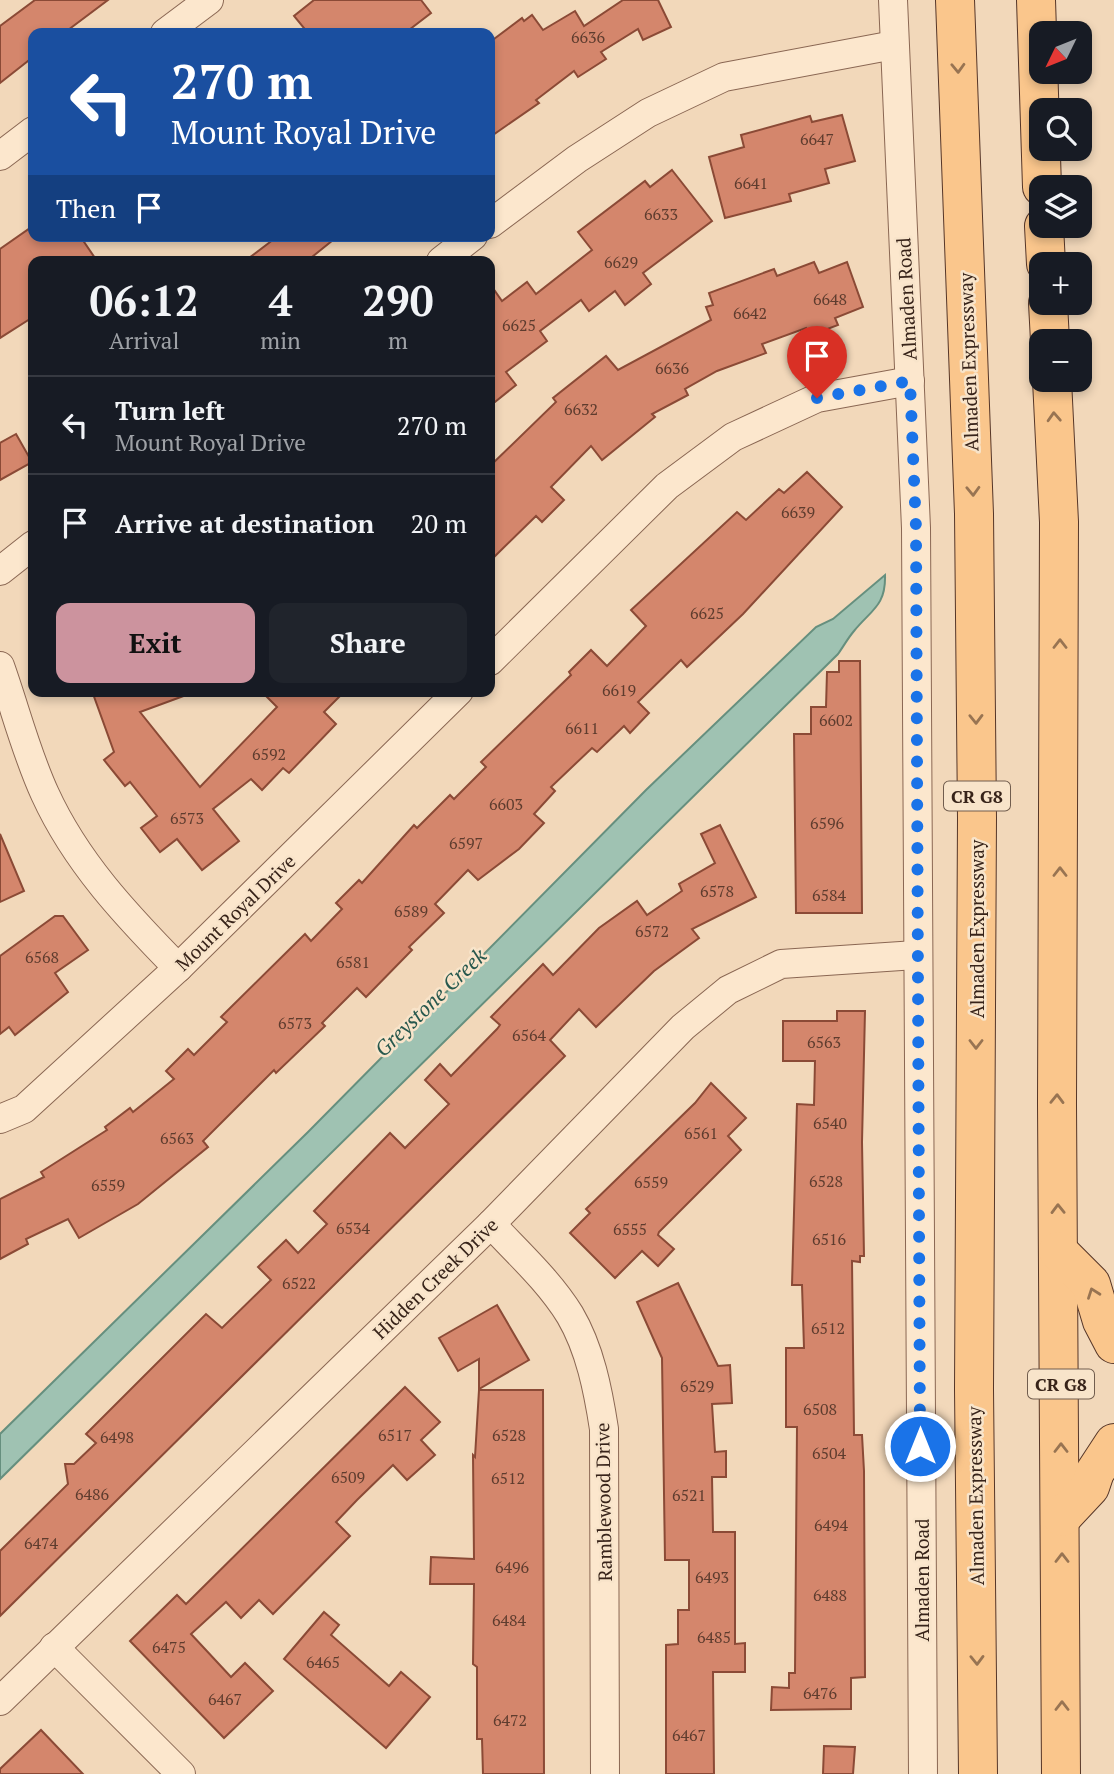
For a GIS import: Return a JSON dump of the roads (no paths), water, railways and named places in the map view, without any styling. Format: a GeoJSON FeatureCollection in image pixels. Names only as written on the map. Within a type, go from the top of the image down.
{"type":"FeatureCollection","features":[{"type":"Feature","properties":{"kind":"main road","name":"Almaden Expressway"},"geometry":{"type":"LineString","coordinates":[[955,0],[974,514],[977,818],[974,1389],[978,1774]]}},
{"type":"Feature","properties":{"kind":"main road"},"geometry":{"type":"LineString","coordinates":[[1035,0],[1042,175]]}},
{"type":"Feature","properties":{"kind":"main road","name":"CR G8"},"geometry":{"type":"LineString","coordinates":[[1053,392],[1059,536],[1058,1251],[1062,1517],[1061,1774]]}},
{"type":"Feature","properties":{"kind":"main road"},"geometry":{"type":"LineString","coordinates":[[1058,1251],[1090,1284],[1102,1321],[1114,1344]]}},
{"type":"Feature","properties":{"kind":"main road"},"geometry":{"type":"LineString","coordinates":[[1062,1517],[1090,1486],[1095,1472],[1114,1443]]}},
{"type":"Feature","properties":{"kind":"street"},"geometry":{"type":"LineString","coordinates":[[172,28],[209,0]]}},
{"type":"Feature","properties":{"kind":"street","name":"Almaden Road"},"geometry":{"type":"LineString","coordinates":[[893,0],[916,528],[916,955],[923,1774]]}},
{"type":"Feature","properties":{"kind":"street"},"geometry":{"type":"LineString","coordinates":[[495,220],[577,159],[648,113],[724,77],[894,45]]}},
{"type":"Feature","properties":{"kind":"street"},"geometry":{"type":"LineString","coordinates":[[0,156],[28,135]]}},
{"type":"Feature","properties":{"kind":"street"},"geometry":{"type":"LineString","coordinates":[[447,256],[465,242]]}},
{"type":"Feature","properties":{"kind":"street"},"geometry":{"type":"LineString","coordinates":[[495,656],[667,486],[733,437],[817,398],[910,381]]}},
{"type":"Feature","properties":{"kind":"street"},"geometry":{"type":"LineString","coordinates":[[0,572],[28,549]]}},
{"type":"Feature","properties":{"kind":"street"},"geometry":{"type":"LineString","coordinates":[[0,666],[44,793],[69,840],[114,902],[178,968]]}},
{"type":"Feature","properties":{"kind":"street","name":"Mount Royal Drive"},"geometry":{"type":"LineString","coordinates":[[0,1119],[24,1109],[178,968],[453,697]]}},
{"type":"Feature","properties":{"kind":"street","name":"Hidden Creek Drive"},"geometry":{"type":"LineString","coordinates":[[0,1701],[491,1224],[683,1027],[728,990],[781,964],[916,955]]}},
{"type":"Feature","properties":{"kind":"street","name":"Ramblewood Drive"},"geometry":{"type":"LineString","coordinates":[[491,1224],[544,1280],[570,1316],[596,1378],[604,1429],[605,1774]]}},
{"type":"Feature","properties":{"kind":"street"},"geometry":{"type":"LineString","coordinates":[[54,1647],[181,1774]]}},
{"type":"Feature","properties":{"kind":"water label","name":"Greystone Creek"},"geometry":{"type":"Point","coordinates":[430,1002]}}]}
